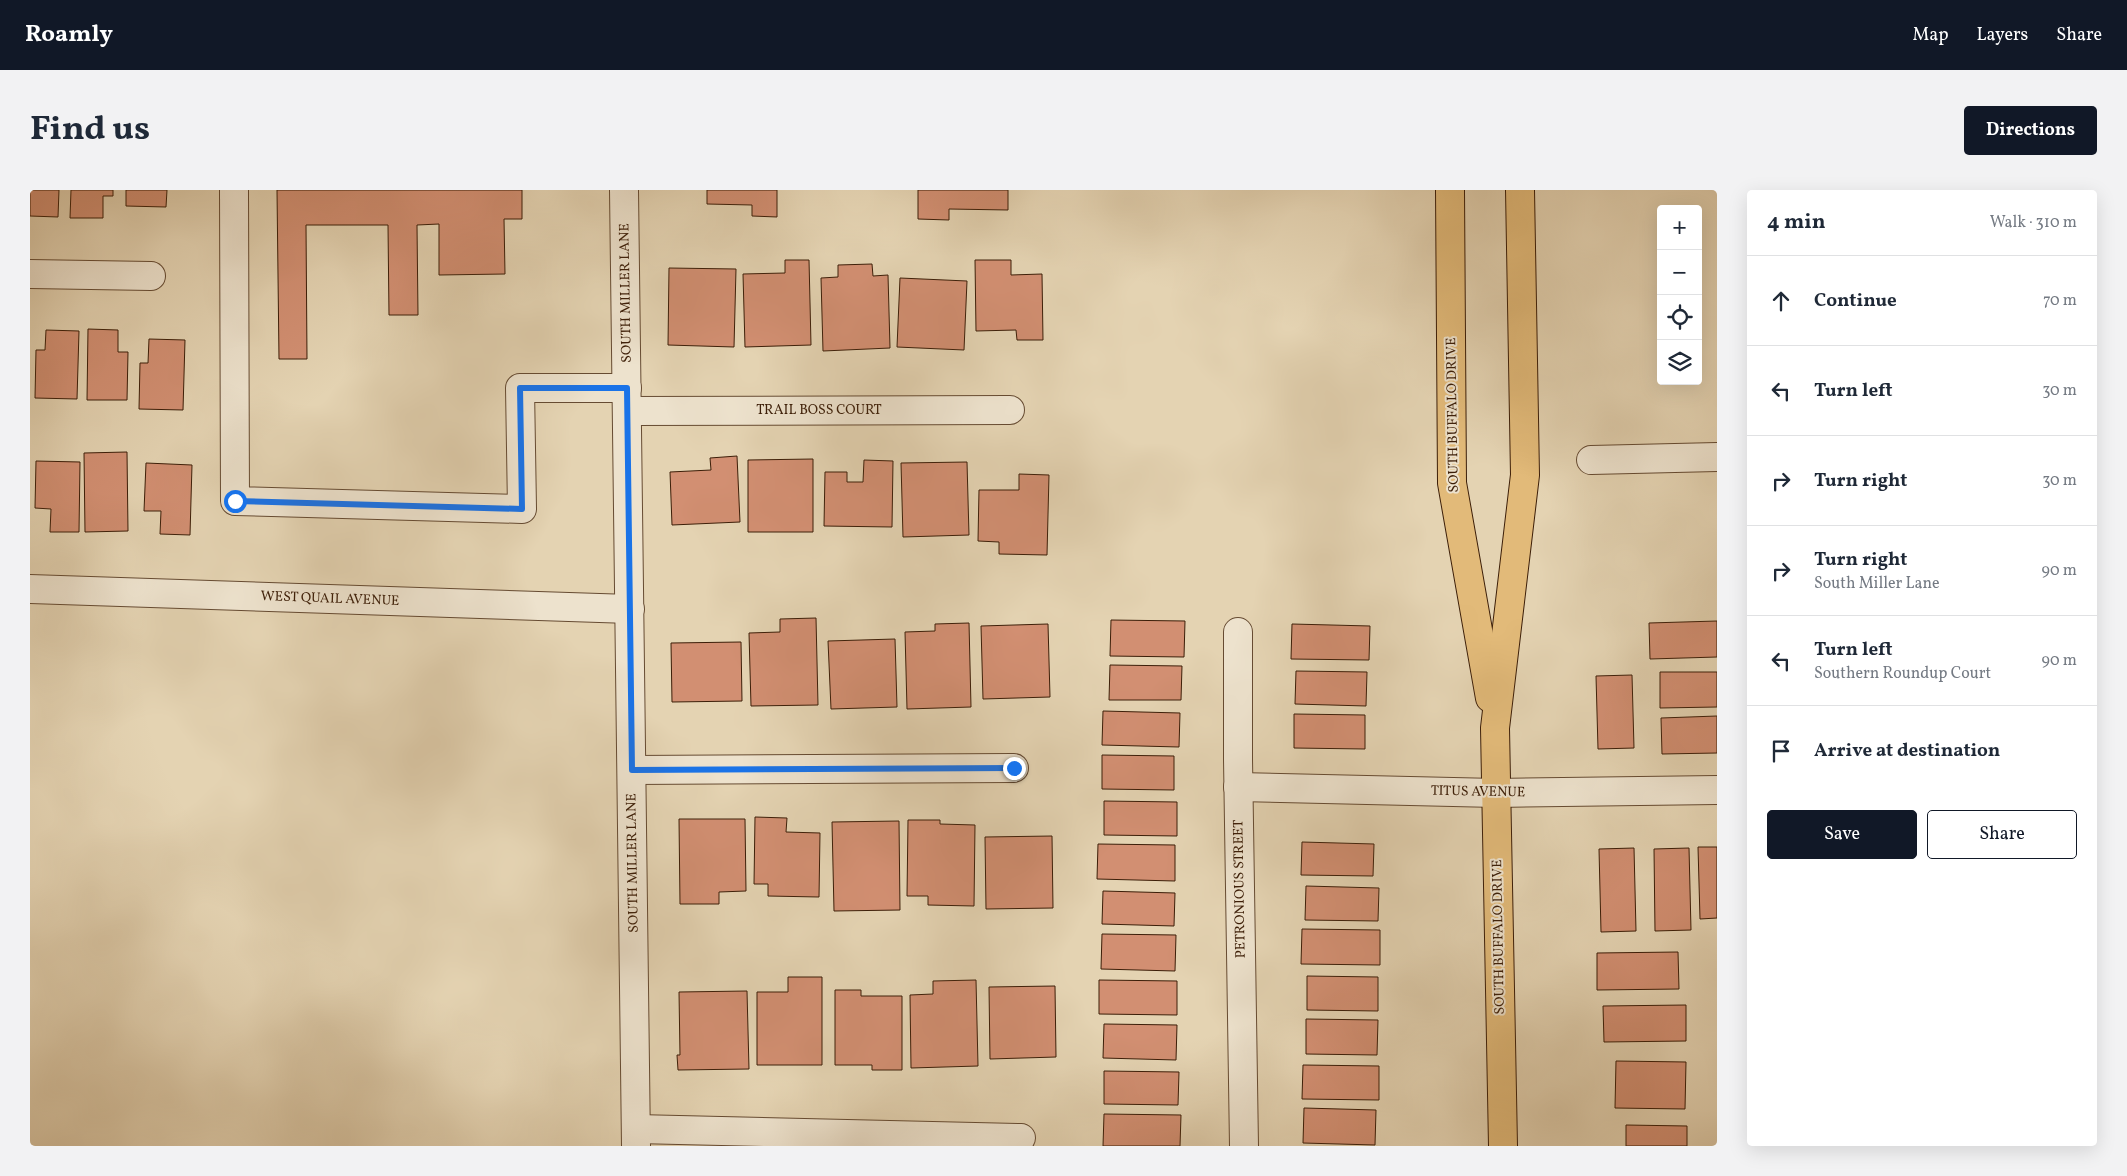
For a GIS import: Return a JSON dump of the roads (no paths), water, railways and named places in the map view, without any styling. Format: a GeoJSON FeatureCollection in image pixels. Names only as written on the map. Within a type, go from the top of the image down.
{"type":"FeatureCollection","features":[{"type":"Feature","properties":{"kind":"main road","name":"SOUTH BUFFALO DRIVE"},"geometry":{"type":"LineString","coordinates":[[1450,190],[1452,483],[1495,728]]}},
{"type":"Feature","properties":{"kind":"main road","name":"SOUTH BUFFALO DRIVE"},"geometry":{"type":"LineString","coordinates":[[1503,1146],[1495,728],[1525,475],[1520,190]]}},
{"type":"Feature","properties":{"kind":"street","name":"TRAIL BOSS COURT"},"geometry":{"type":"LineString","coordinates":[[234,190],[235,501],[522,509],[520,388],[627,400],[1010,410]]}},
{"type":"Feature","properties":{"kind":"street","name":"SOUTH MILLER LANE"},"geometry":{"type":"LineString","coordinates":[[624,190],[636,1138]]}},
{"type":"Feature","properties":{"kind":"street"},"geometry":{"type":"LineString","coordinates":[[30,274],[150,276]]}},
{"type":"Feature","properties":{"kind":"street"},"geometry":{"type":"LineString","coordinates":[[1591,460],[1717,458]]}},
{"type":"Feature","properties":{"kind":"street","name":"WEST QUAIL AVENUE"},"geometry":{"type":"LineString","coordinates":[[30,589],[630,608]]}},
{"type":"Feature","properties":{"kind":"street","name":"PETRONIOUS STREET"},"geometry":{"type":"LineString","coordinates":[[1238,632],[1238,787],[1244,1146]]}},
{"type":"Feature","properties":{"kind":"street"},"geometry":{"type":"LineString","coordinates":[[632,770],[1014,768]]}},
{"type":"Feature","properties":{"kind":"street","name":"TITUS AVENUE"},"geometry":{"type":"LineString","coordinates":[[1238,787],[1496,793],[1717,790]]}},
{"type":"Feature","properties":{"kind":"street"},"geometry":{"type":"LineString","coordinates":[[636,1138],[1020,1138]]}}]}
